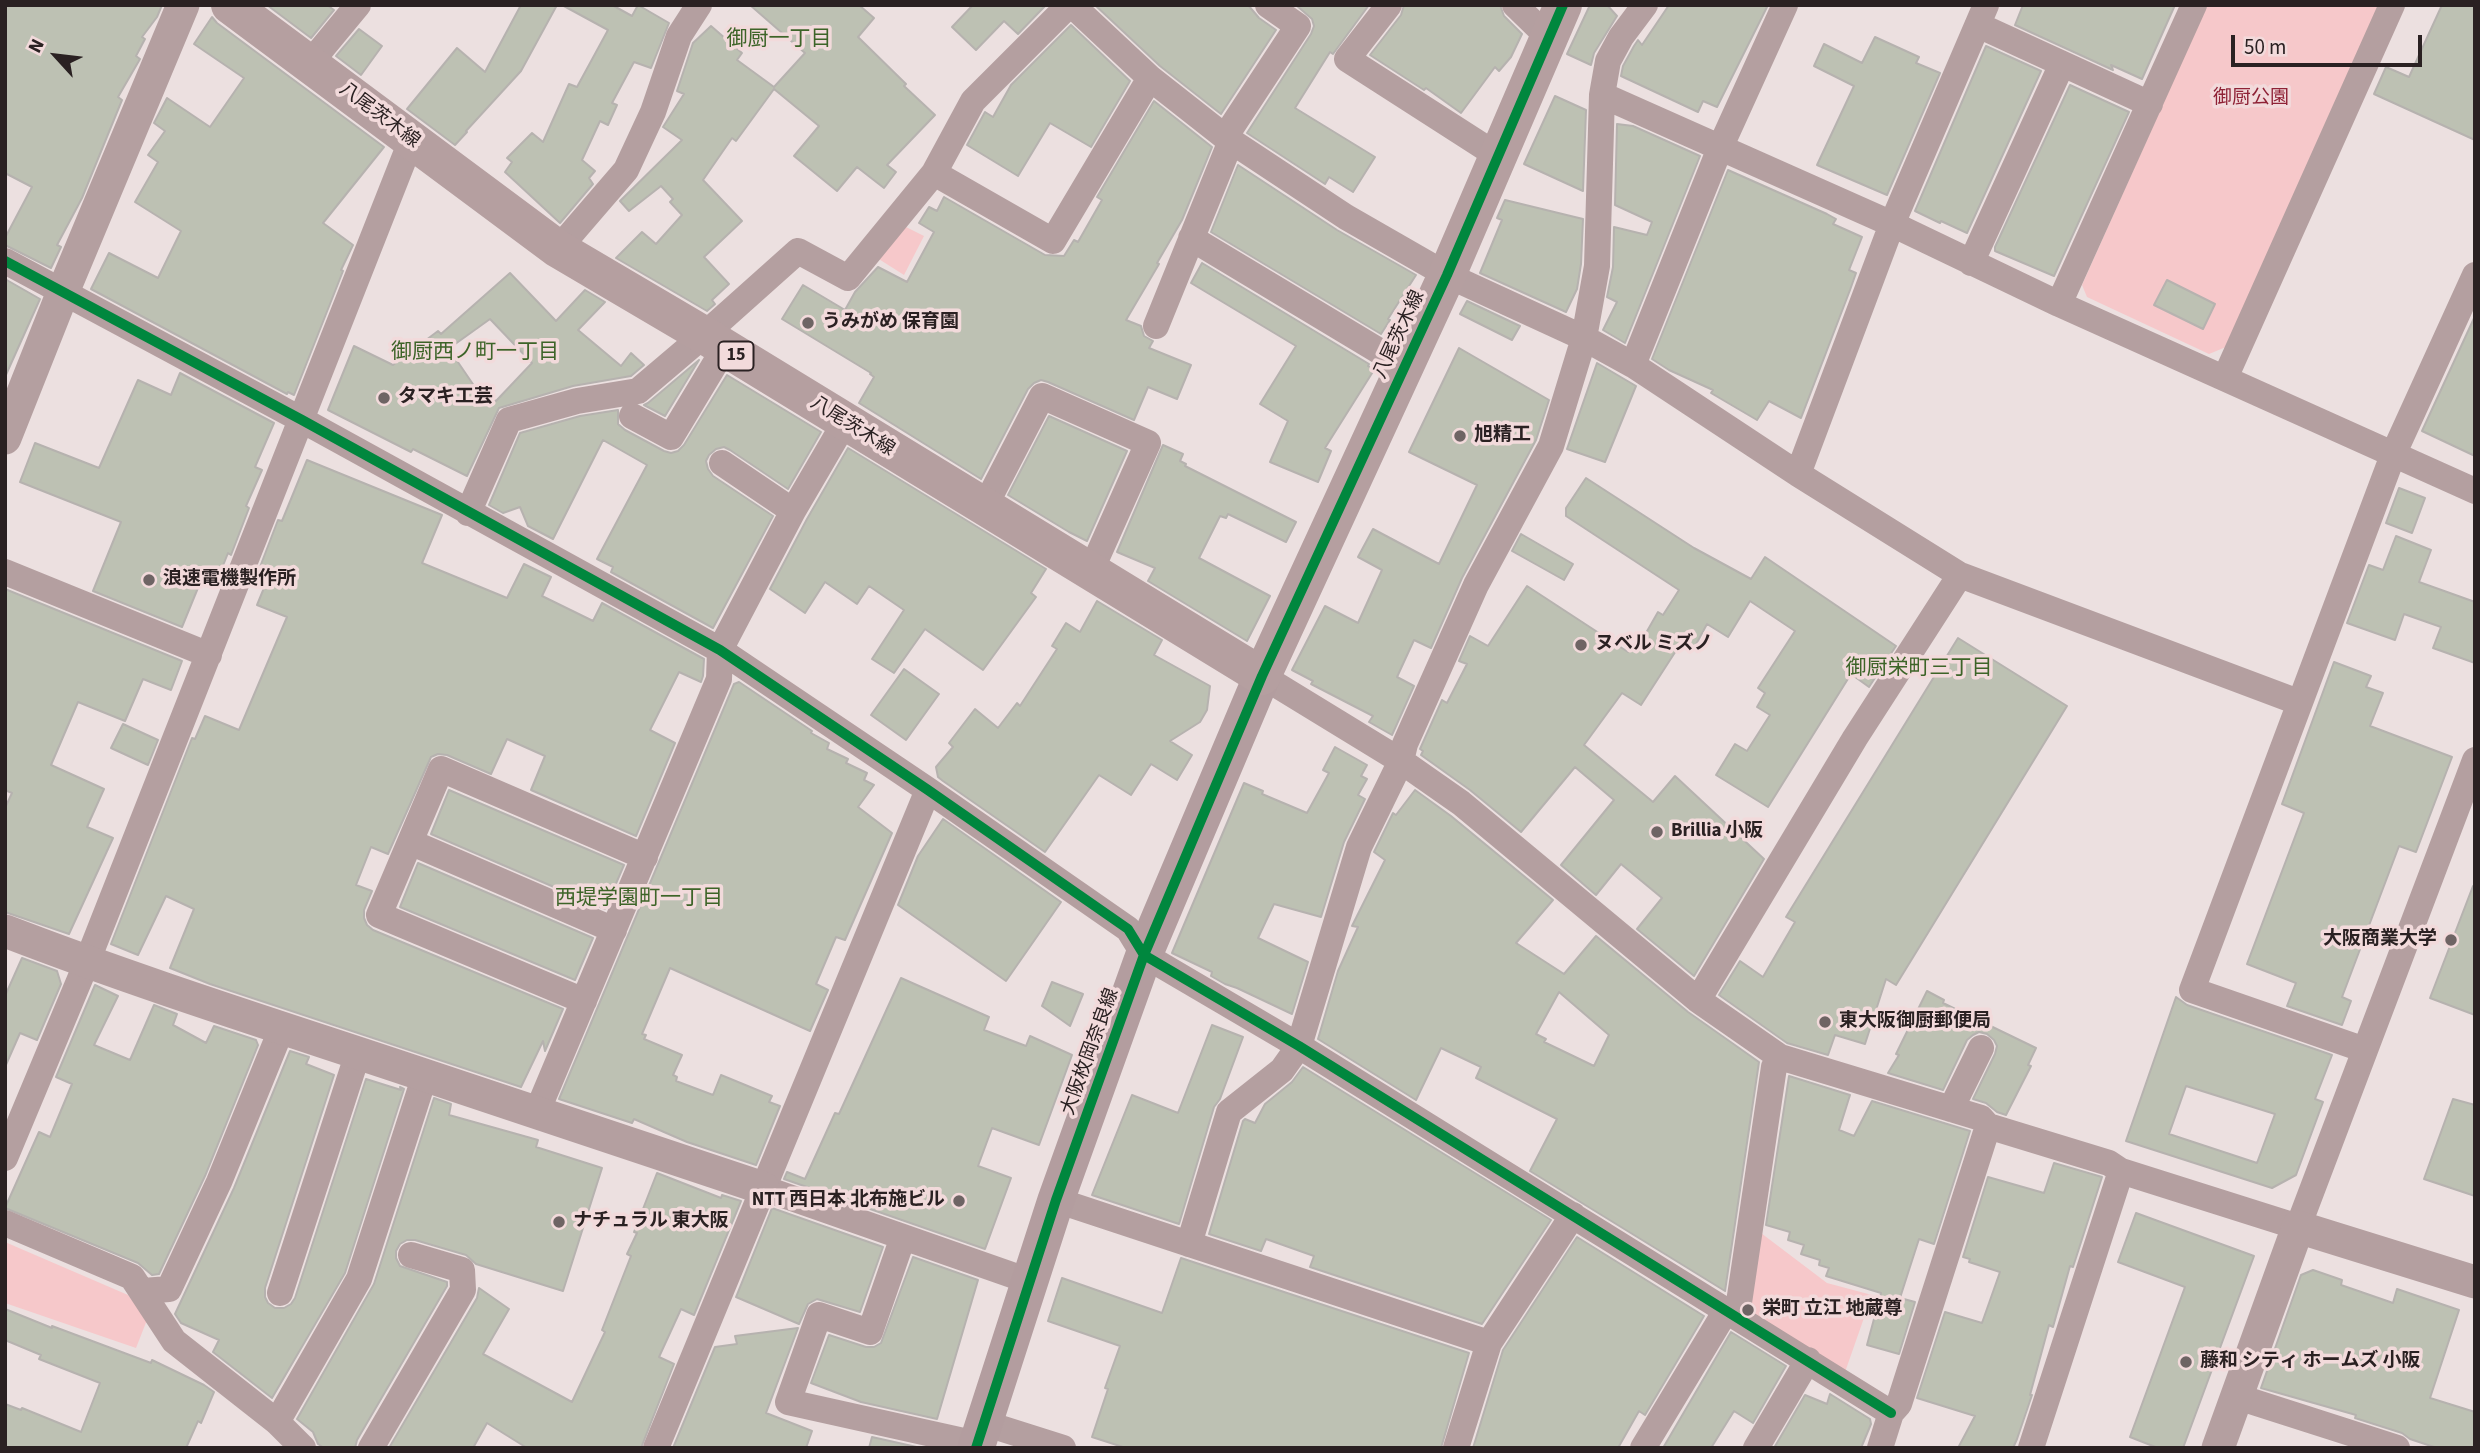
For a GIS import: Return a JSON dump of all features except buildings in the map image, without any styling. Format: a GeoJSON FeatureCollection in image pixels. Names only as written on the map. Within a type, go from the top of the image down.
{"type":"FeatureCollection","features":[{"type":"Feature","properties":{"kind":"main road","name":"八尾茨木線"},"geometry":{"type":"LineString","coordinates":[[230,5],[558,249],[1262,676],[1447,275],[1556,21]]}},
{"type":"Feature","properties":{"kind":"main road","name":"大阪枚岡奈良線"},"geometry":{"type":"LineString","coordinates":[[979,1438],[1056,1200],[1144,955],[1262,676]]}},
{"type":"Feature","properties":{"kind":"street"},"geometry":{"type":"LineString","coordinates":[[5,438],[183,5]]}},
{"type":"Feature","properties":{"kind":"street"},"geometry":{"type":"LineString","coordinates":[[310,63],[358,5]]}},
{"type":"Feature","properties":{"kind":"street"},"geometry":{"type":"LineString","coordinates":[[558,249],[626,170],[653,112],[679,36],[699,5]]}},
{"type":"Feature","properties":{"kind":"street"},"geometry":{"type":"LineString","coordinates":[[1156,326],[1228,139],[1298,26],[1268,5]]}},
{"type":"Feature","properties":{"kind":"street"},"geometry":{"type":"LineString","coordinates":[[1389,5],[1347,59],[1498,156]]}},
{"type":"Feature","properties":{"kind":"street"},"geometry":{"type":"LineString","coordinates":[[1515,5],[1556,21]]}},
{"type":"Feature","properties":{"kind":"street"},"geometry":{"type":"LineString","coordinates":[[1189,1244],[1229,1112],[1282,1070],[1299,1045],[1359,847],[1401,761],[1405,744],[1476,585],[1551,446],[1584,338],[1597,266],[1602,95],[1608,61],[1621,37],[1645,5]]}},
{"type":"Feature","properties":{"kind":"street"},"geometry":{"type":"LineString","coordinates":[[1633,365],[1720,148],[1785,5]]}},
{"type":"Feature","properties":{"kind":"street"},"geometry":{"type":"LineString","coordinates":[[2059,304],[2194,5]]}},
{"type":"Feature","properties":{"kind":"street"},"geometry":{"type":"LineString","coordinates":[[2225,378],[2392,5]]}},
{"type":"Feature","properties":{"kind":"street"},"geometry":{"type":"LineString","coordinates":[[468,513],[509,420],[577,401],[638,391],[714,342],[798,251],[848,278],[934,173],[972,101],[1082,9],[1150,79],[1228,139],[1346,217],[1447,275],[1584,338],[1633,365],[1798,474],[1960,575],[2298,702]]}},
{"type":"Feature","properties":{"kind":"street"},"geometry":{"type":"LineString","coordinates":[[1798,474],[1892,224],[1982,15],[2062,64],[2150,104]]}},
{"type":"Feature","properties":{"kind":"street"},"geometry":{"type":"LineString","coordinates":[[1970,263],[2062,64]]}},
{"type":"Feature","properties":{"kind":"street"},"geometry":{"type":"LineString","coordinates":[[934,173],[1053,241],[1150,79]]}},
{"type":"Feature","properties":{"kind":"street"},"geometry":{"type":"LineString","coordinates":[[1602,95],[1892,224],[2059,304],[2475,491]]}},
{"type":"Feature","properties":{"kind":"street"},"geometry":{"type":"LineString","coordinates":[[5,1158],[87,962],[411,141]]}},
{"type":"Feature","properties":{"kind":"street"},"geometry":{"type":"LineString","coordinates":[[1191,238],[1404,366]]}},
{"type":"Feature","properties":{"kind":"street"},"geometry":{"type":"LineString","coordinates":[[5,261],[302,420],[720,650],[1128,929],[1144,955],[1299,1045],[1892,1413]]}},
{"type":"Feature","properties":{"kind":"street"},"geometry":{"type":"LineString","coordinates":[[2365,1050],[2192,990],[2393,455],[2475,275]]}},
{"type":"Feature","properties":{"kind":"street"},"geometry":{"type":"LineString","coordinates":[[632,416],[671,437],[714,342]]}},
{"type":"Feature","properties":{"kind":"street"},"geometry":{"type":"LineString","coordinates":[[984,509],[1042,396],[1147,443],[1090,573]]}},
{"type":"Feature","properties":{"kind":"street"},"geometry":{"type":"LineString","coordinates":[[537,1112],[719,679],[720,650],[793,511],[845,422]]}},
{"type":"Feature","properties":{"kind":"street"},"geometry":{"type":"LineString","coordinates":[[722,463],[793,511]]}},
{"type":"Feature","properties":{"kind":"street"},"geometry":{"type":"LineString","coordinates":[[5,572],[209,655]]}},
{"type":"Feature","properties":{"kind":"street"},"geometry":{"type":"LineString","coordinates":[[1698,1000],[1855,738],[1960,575]]}},
{"type":"Feature","properties":{"kind":"street"},"geometry":{"type":"LineString","coordinates":[[1262,676],[1401,761],[1461,803],[1698,1000],[1780,1057],[1981,1118],[1988,1126],[2109,1163],[2121,1171],[2475,1282]]}},
{"type":"Feature","properties":{"kind":"street"},"geometry":{"type":"LineString","coordinates":[[2218,1448],[2298,1227],[2475,760]]}},
{"type":"Feature","properties":{"kind":"street"},"geometry":{"type":"LineString","coordinates":[[584,1002],[379,915],[441,769],[645,857]]}},
{"type":"Feature","properties":{"kind":"street"},"geometry":{"type":"LineString","coordinates":[[656,1448],[928,790]]}},
{"type":"Feature","properties":{"kind":"street"},"geometry":{"type":"LineString","coordinates":[[410,842],[614,930]]}},
{"type":"Feature","properties":{"kind":"street"},"geometry":{"type":"LineString","coordinates":[[5,931],[281,1030],[537,1112],[1029,1280]]}},
{"type":"Feature","properties":{"kind":"street"},"geometry":{"type":"LineString","coordinates":[[143,1291],[169,1289],[219,1182],[281,1030]]}},
{"type":"Feature","properties":{"kind":"street"},"geometry":{"type":"LineString","coordinates":[[1951,1109],[1981,1048]]}},
{"type":"Feature","properties":{"kind":"street"},"geometry":{"type":"LineString","coordinates":[[280,1293],[358,1053]]}},
{"type":"Feature","properties":{"kind":"street"},"geometry":{"type":"LineString","coordinates":[[1643,1448],[1732,1313],[1774,1067],[1780,1057]]}},
{"type":"Feature","properties":{"kind":"street"},"geometry":{"type":"LineString","coordinates":[[277,1422],[359,1279],[425,1075]]}},
{"type":"Feature","properties":{"kind":"street"},"geometry":{"type":"LineString","coordinates":[[1880,1448],[1892,1413],[1899,1404],[1988,1126]]}},
{"type":"Feature","properties":{"kind":"street"},"geometry":{"type":"LineString","coordinates":[[2031,1448],[2121,1171]]}},
{"type":"Feature","properties":{"kind":"street"},"geometry":{"type":"LineString","coordinates":[[1056,1200],[1489,1343]]}},
{"type":"Feature","properties":{"kind":"street"},"geometry":{"type":"LineString","coordinates":[[1456,1448],[1489,1343],[1573,1215]]}},
{"type":"Feature","properties":{"kind":"street"},"geometry":{"type":"LineString","coordinates":[[5,1223],[132,1277],[174,1341],[277,1422],[303,1448]]}},
{"type":"Feature","properties":{"kind":"street"},"geometry":{"type":"LineString","coordinates":[[903,1237],[870,1332],[819,1315],[788,1402],[979,1438],[1063,1448]]}},
{"type":"Feature","properties":{"kind":"street"},"geometry":{"type":"LineString","coordinates":[[371,1448],[463,1290],[463,1270],[411,1255]]}},
{"type":"Feature","properties":{"kind":"street"},"geometry":{"type":"LineString","coordinates":[[1756,1448],[1808,1360]]}},
{"type":"Feature","properties":{"kind":"street"},"geometry":{"type":"LineString","coordinates":[[2235,1396],[2397,1448]]}},
{"type":"Feature","properties":{"kind":"green space","name":"御厨公園"},"geometry":{"type":"Polygon","coordinates":[[[2207,5],[2379,5],[2226,347],[2209,354],[2087,297],[2082,285],[2207,5]]]}},
{"type":"Feature","properties":{"kind":"green space"},"geometry":{"type":"Polygon","coordinates":[[[900,224],[924,236],[904,275],[874,256],[900,224]]]}},
{"type":"Feature","properties":{"kind":"green space"},"geometry":{"type":"Polygon","coordinates":[[[1757,1230],[1827,1283],[1872,1295],[1844,1375],[1743,1311],[1757,1230]]]}},
{"type":"Feature","properties":{"kind":"green space"},"geometry":{"type":"Polygon","coordinates":[[[5,1242],[128,1295],[147,1320],[136,1348],[5,1303],[5,1242]]]}},
{"type":"Feature","properties":{"kind":"cycle path"},"geometry":{"type":"LineString","coordinates":[[976,1448],[1056,1200],[1144,955],[1262,676],[1447,275],[1563,5]]}},
{"type":"Feature","properties":{"kind":"cycle path"},"geometry":{"type":"LineString","coordinates":[[5,261],[302,420],[720,650],[1128,929],[1144,955],[1299,1046],[1891,1413]]}},
{"type":"Feature","properties":{"kind":"place","name":"うみがめ 保育園"},"geometry":{"type":"Point","coordinates":[808,323]}},
{"type":"Feature","properties":{"kind":"place","name":"タマキ工芸"},"geometry":{"type":"Point","coordinates":[384,398]}},
{"type":"Feature","properties":{"kind":"place","name":"旭精工"},"geometry":{"type":"Point","coordinates":[1460,436]}},
{"type":"Feature","properties":{"kind":"place","name":"浪速電機製作所"},"geometry":{"type":"Point","coordinates":[149,580]}},
{"type":"Feature","properties":{"kind":"place","name":"ヌベル ミズノ"},"geometry":{"type":"Point","coordinates":[1581,645]}},
{"type":"Feature","properties":{"kind":"place","name":"Brillia 小阪"},"geometry":{"type":"Point","coordinates":[1657,832]}},
{"type":"Feature","properties":{"kind":"place","name":"大阪商業大学"},"geometry":{"type":"Point","coordinates":[2451,940]}},
{"type":"Feature","properties":{"kind":"place","name":"東大阪御厨郵便局"},"geometry":{"type":"Point","coordinates":[1825,1022]}},
{"type":"Feature","properties":{"kind":"place","name":"NTT 西日本 北布施ビル"},"geometry":{"type":"Point","coordinates":[959,1201]}},
{"type":"Feature","properties":{"kind":"place","name":"ナチュラル 東大阪"},"geometry":{"type":"Point","coordinates":[559,1222]}},
{"type":"Feature","properties":{"kind":"place","name":"栄町 立江 地蔵尊"},"geometry":{"type":"Point","coordinates":[1748,1310]}},
{"type":"Feature","properties":{"kind":"place","name":"藤和 シティ ホームズ 小阪"},"geometry":{"type":"Point","coordinates":[2186,1362]}},
{"type":"Feature","properties":{"kind":"district","name":"御厨一丁目"},"geometry":{"type":"Point","coordinates":[779,40]}},
{"type":"Feature","properties":{"kind":"district","name":"御厨西ノ町一丁目"},"geometry":{"type":"Point","coordinates":[475,353]}},
{"type":"Feature","properties":{"kind":"district","name":"御厨栄町三丁目"},"geometry":{"type":"Point","coordinates":[1919,669]}},
{"type":"Feature","properties":{"kind":"district","name":"西堤学園町一丁目"},"geometry":{"type":"Point","coordinates":[639,899]}}]}
